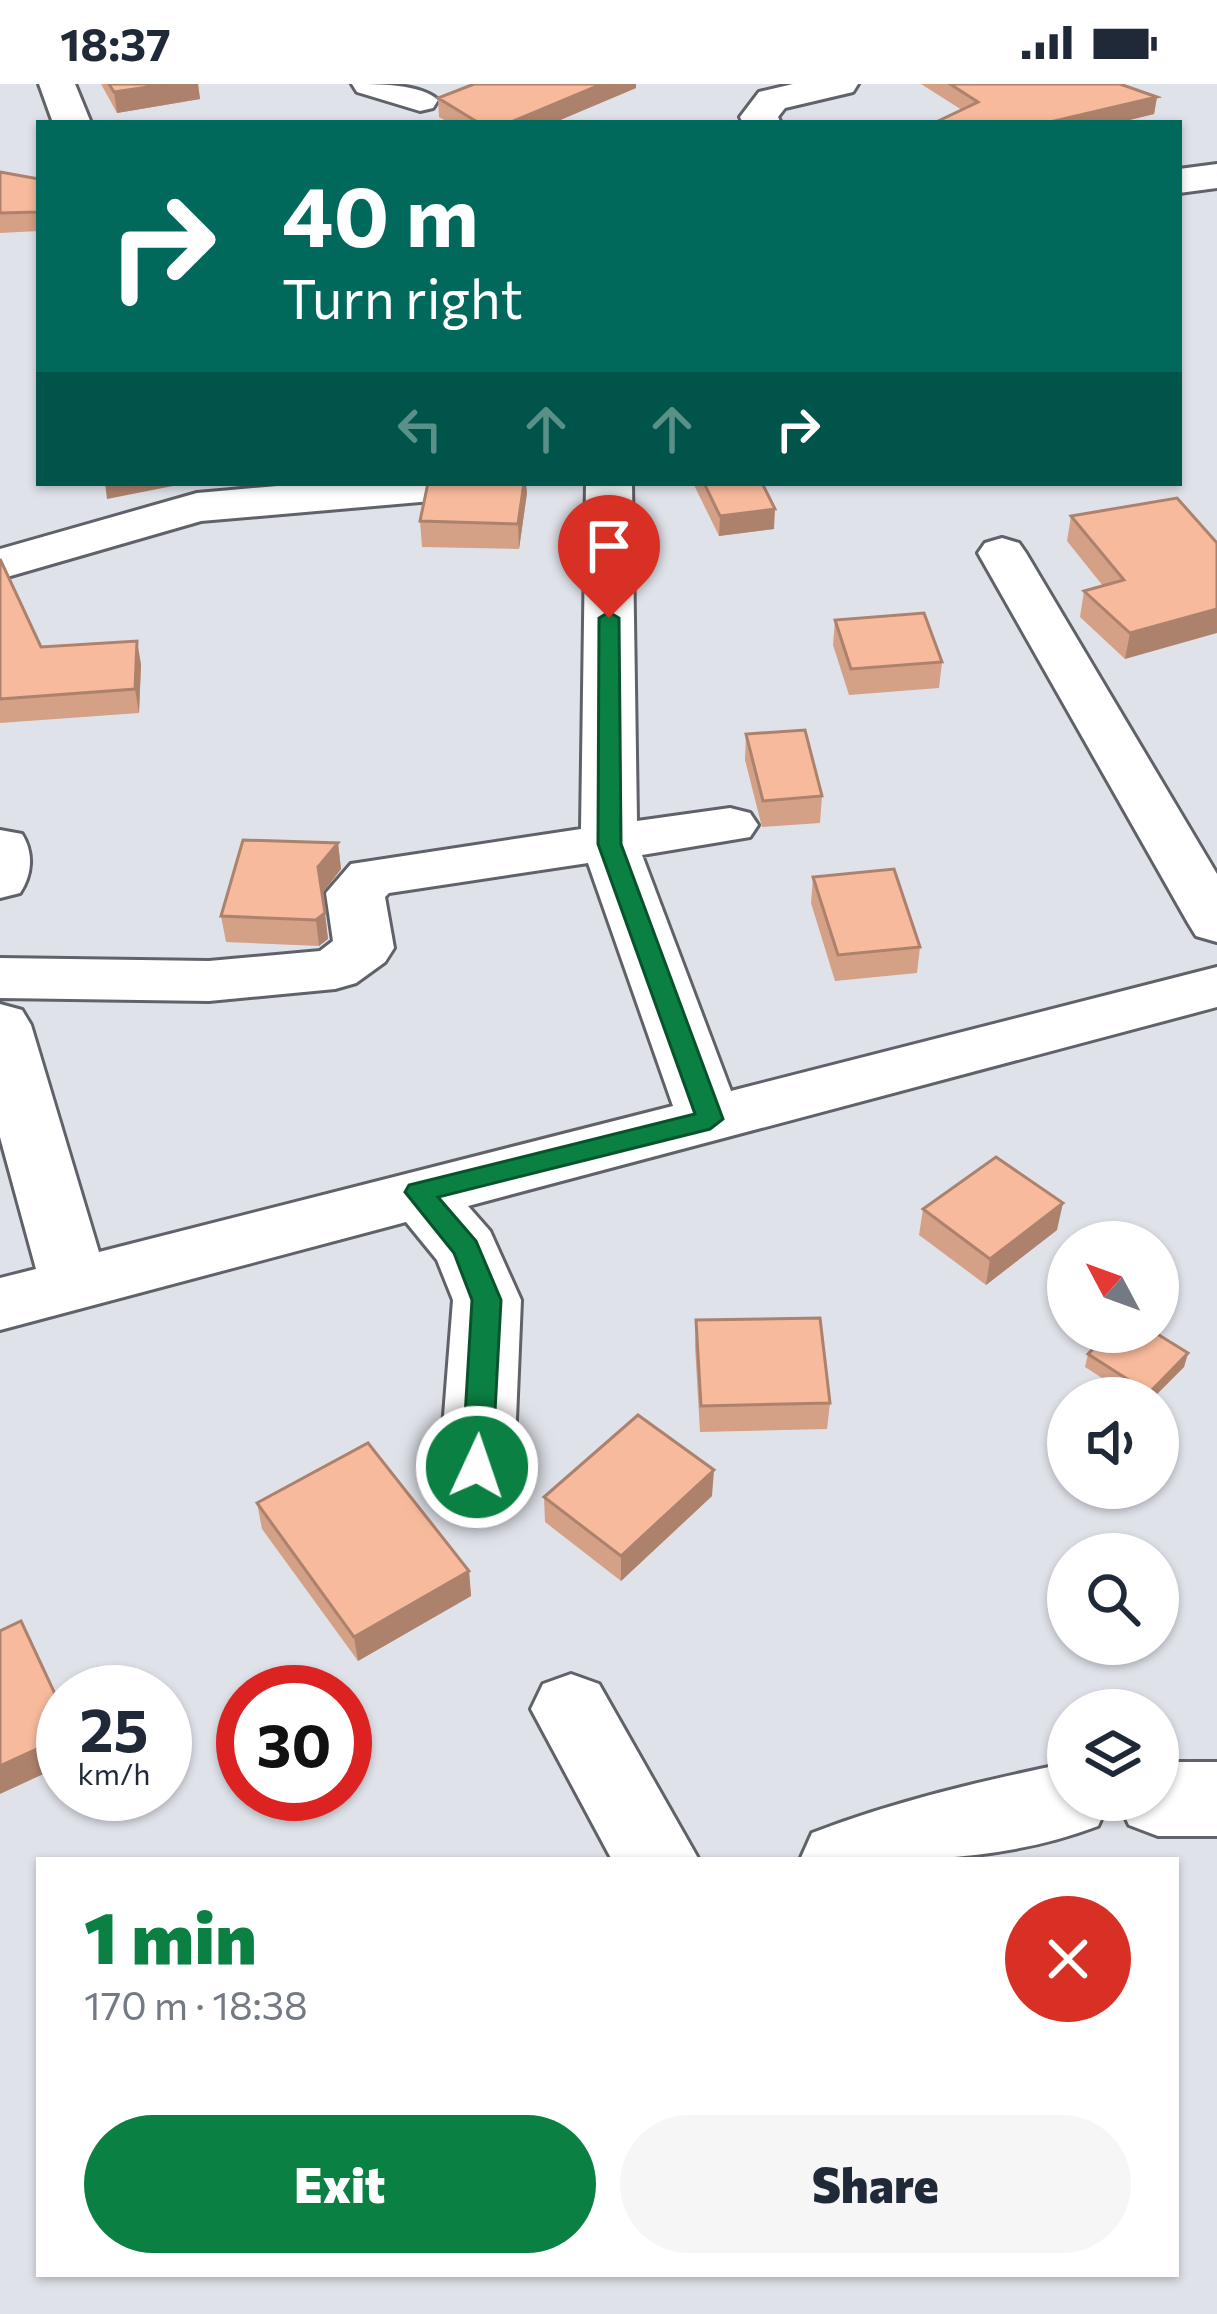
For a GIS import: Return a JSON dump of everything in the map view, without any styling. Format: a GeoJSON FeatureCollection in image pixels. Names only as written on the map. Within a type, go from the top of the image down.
{"type":"FeatureCollection","features":[{"type":"Feature","properties":{"kind":"street"},"geometry":{"type":"LineString","coordinates":[[57,84],[71,120]]}},
{"type":"Feature","properties":{"kind":"street"},"geometry":{"type":"LineString","coordinates":[[370,84],[420,100]]}},
{"type":"Feature","properties":{"kind":"street"},"geometry":{"type":"LineString","coordinates":[[760,120],[772,100],[840,84]]}},
{"type":"Feature","properties":{"kind":"street"},"geometry":{"type":"LineString","coordinates":[[1182,181],[1217,176]]}},
{"type":"Feature","properties":{"kind":"street"},"geometry":{"type":"LineString","coordinates":[[0,564],[197,507],[443,486]]}},
{"type":"Feature","properties":{"kind":"street"},"geometry":{"type":"LineString","coordinates":[[609,486],[609,844],[710,1119]]}},
{"type":"Feature","properties":{"kind":"street"},"geometry":{"type":"LineString","coordinates":[[1003,553],[1217,923]]}},
{"type":"Feature","properties":{"kind":"street"},"geometry":{"type":"LineString","coordinates":[[0,978],[209,980],[335,969],[364,949],[355,893],[371,877],[730,825]]}},
{"type":"Feature","properties":{"kind":"street"},"geometry":{"type":"LineString","coordinates":[[0,1304],[1217,987]]}},
{"type":"Feature","properties":{"kind":"street"},"geometry":{"type":"LineString","coordinates":[[0,1024],[74,1283]]}},
{"type":"Feature","properties":{"kind":"street"},"geometry":{"type":"LineString","coordinates":[[418,1192],[466,1249],[487,1300],[477,1467]]}},
{"type":"Feature","properties":{"kind":"street"},"geometry":{"type":"LineString","coordinates":[[571,1709],[656,1857]]}},
{"type":"Feature","properties":{"kind":"street"},"geometry":{"type":"LineString","coordinates":[[1179,1799],[1217,1798]]}},
{"type":"Feature","properties":{"kind":"street"},"geometry":{"type":"LineString","coordinates":[[851,1857],[950,1825],[1047,1805]]}},
{"type":"Feature","properties":{"kind":"building"},"geometry":{"type":"Polygon","coordinates":[[[109,84],[168,84],[114,92],[109,84]]]}},
{"type":"Feature","properties":{"kind":"building"},"geometry":{"type":"Polygon","coordinates":[[[474,84],[602,84],[516,120],[474,120],[438,98],[474,84]]]}},
{"type":"Feature","properties":{"kind":"building"},"geometry":{"type":"Polygon","coordinates":[[[950,84],[1120,84],[1157,97],[1059,120],[940,120],[978,102],[950,84]]]}},
{"type":"Feature","properties":{"kind":"building"},"geometry":{"type":"Polygon","coordinates":[[[0,172],[36,178],[36,212],[0,213],[0,172]]]}},
{"type":"Feature","properties":{"kind":"building"},"geometry":{"type":"Polygon","coordinates":[[[427,486],[524,486],[518,524],[420,521],[427,486]]]}},
{"type":"Feature","properties":{"kind":"building"},"geometry":{"type":"Polygon","coordinates":[[[705,486],[764,486],[775,509],[720,516],[705,486]]]}},
{"type":"Feature","properties":{"kind":"building"},"geometry":{"type":"Polygon","coordinates":[[[1177,498],[1217,543],[1217,609],[1130,633],[1084,591],[1124,580],[1071,516],[1177,498]]]}},
{"type":"Feature","properties":{"kind":"building"},"geometry":{"type":"Polygon","coordinates":[[[0,559],[41,647],[137,641],[135,689],[0,699],[0,559]]]}},
{"type":"Feature","properties":{"kind":"building"},"geometry":{"type":"Polygon","coordinates":[[[924,613],[942,662],[851,669],[835,620],[924,613]]]}},
{"type":"Feature","properties":{"kind":"building"},"geometry":{"type":"Polygon","coordinates":[[[805,730],[822,796],[763,801],[746,734],[805,730]]]}},
{"type":"Feature","properties":{"kind":"building"},"geometry":{"type":"Polygon","coordinates":[[[243,840],[338,843],[318,867],[325,913],[316,920],[221,916],[243,840]]]}},
{"type":"Feature","properties":{"kind":"building"},"geometry":{"type":"Polygon","coordinates":[[[894,869],[920,947],[838,955],[813,877],[894,869]]]}},
{"type":"Feature","properties":{"kind":"building"},"geometry":{"type":"Polygon","coordinates":[[[996,1157],[1063,1203],[990,1259],[923,1209],[996,1157]]]}},
{"type":"Feature","properties":{"kind":"building"},"geometry":{"type":"Polygon","coordinates":[[[820,1318],[830,1403],[701,1406],[696,1320],[820,1318]]]}},
{"type":"Feature","properties":{"kind":"building"},"geometry":{"type":"Polygon","coordinates":[[[1179,1347],[1188,1353],[1165,1377],[1124,1377],[1088,1354],[1179,1353],[1179,1347]]]}},
{"type":"Feature","properties":{"kind":"building"},"geometry":{"type":"Polygon","coordinates":[[[638,1415],[714,1470],[621,1556],[544,1497],[638,1415]]]}},
{"type":"Feature","properties":{"kind":"building"},"geometry":{"type":"Polygon","coordinates":[[[368,1443],[469,1571],[354,1637],[257,1503],[368,1443]]]}},
{"type":"Feature","properties":{"kind":"building"},"geometry":{"type":"Polygon","coordinates":[[[21,1621],[42,1665],[36,1665],[36,1749],[0,1766],[0,1631],[21,1621]]]}},
{"type":"Feature","properties":{"kind":"route"},"geometry":{"type":"LineString","coordinates":[[477,1467],[487,1300],[466,1249],[418,1192],[710,1119],[609,844],[609,618]]}}]}
